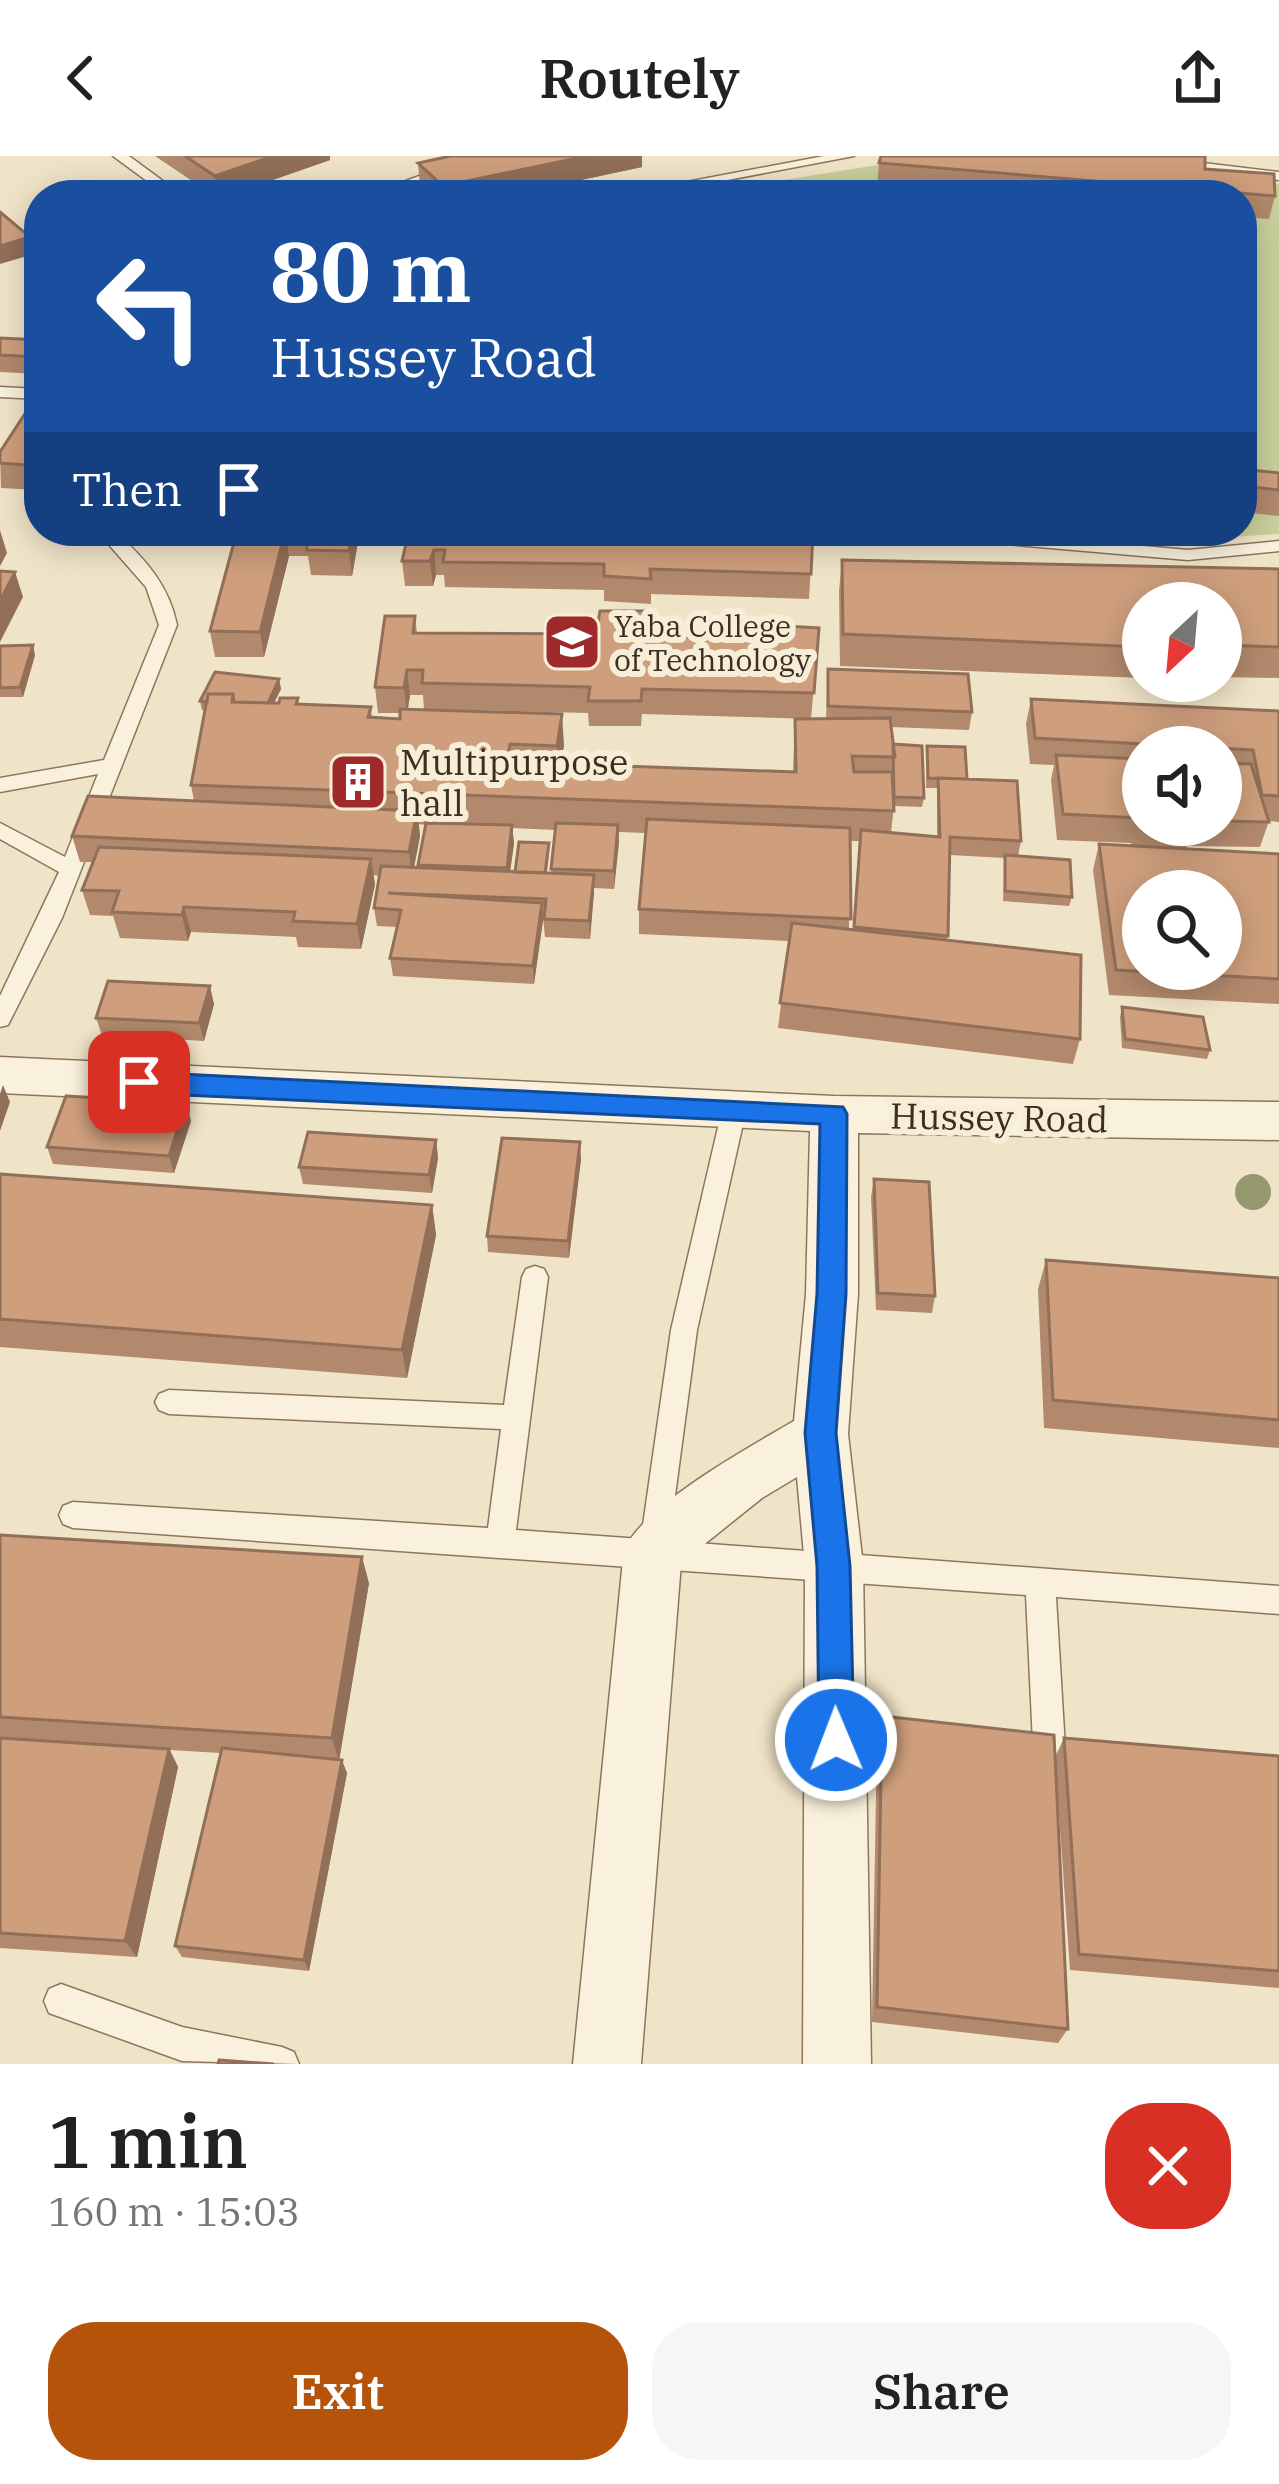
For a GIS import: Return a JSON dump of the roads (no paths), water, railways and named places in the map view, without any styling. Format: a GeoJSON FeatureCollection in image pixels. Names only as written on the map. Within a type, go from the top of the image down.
{"type":"FeatureCollection","features":[{"type":"Feature","properties":{"kind":"street","name":"Hussey Road"},"geometry":{"type":"LineString","coordinates":[[0,1075],[834,1114],[1279,1121]]}},
{"type":"Feature","properties":{"kind":"street"},"geometry":{"type":"LineString","coordinates":[[834,1114],[832,1294],[820,1433],[834,1566],[837,2064]]}},
{"type":"Feature","properties":{"kind":"street"},"geometry":{"type":"LineString","coordinates":[[607,2064],[653,1550],[742,1480],[820,1433]]}},
{"type":"Feature","properties":{"kind":"lane"},"geometry":{"type":"LineString","coordinates":[[120,156],[154,180]]}},
{"type":"Feature","properties":{"kind":"lane"},"geometry":{"type":"LineString","coordinates":[[418,180],[486,156]]}},
{"type":"Feature","properties":{"kind":"lane"},"geometry":{"type":"LineString","coordinates":[[710,180],[847,156]]}},
{"type":"Feature","properties":{"kind":"lane"},"geometry":{"type":"LineString","coordinates":[[1111,156],[1279,176]]}},
{"type":"Feature","properties":{"kind":"lane"},"geometry":{"type":"LineString","coordinates":[[1085,546],[1188,555],[1279,545]]}},
{"type":"Feature","properties":{"kind":"lane"},"geometry":{"type":"LineString","coordinates":[[0,1019],[51,918],[168,625],[164,599],[151,574],[121,546]]}},
{"type":"Feature","properties":{"kind":"lane"},"geometry":{"type":"LineString","coordinates":[[0,785],[113,764]]}},
{"type":"Feature","properties":{"kind":"lane"},"geometry":{"type":"LineString","coordinates":[[0,830],[68,868]]}},
{"type":"Feature","properties":{"kind":"lane"},"geometry":{"type":"LineString","coordinates":[[653,1550],[684,1330],[734,1110]]}},
{"type":"Feature","properties":{"kind":"lane"},"geometry":{"type":"LineString","coordinates":[[500,1542],[535,1277]]}},
{"type":"Feature","properties":{"kind":"lane"},"geometry":{"type":"LineString","coordinates":[[169,1402],[518,1418]]}},
{"type":"Feature","properties":{"kind":"lane"},"geometry":{"type":"LineString","coordinates":[[73,1515],[653,1550],[1279,1600]]}},
{"type":"Feature","properties":{"kind":"lane"},"geometry":{"type":"LineString","coordinates":[[1040,1582],[1051,1789]]}},
{"type":"Feature","properties":{"kind":"lane"},"geometry":{"type":"LineString","coordinates":[[61,2001],[182,2044],[282,2064]]}},
{"type":"Feature","properties":{"kind":"place","name":"Yaba College of Technology"},"geometry":{"type":"Point","coordinates":[572,642]}},
{"type":"Feature","properties":{"kind":"place","name":"Multipurpose hall"},"geometry":{"type":"Point","coordinates":[358,782]}}]}
